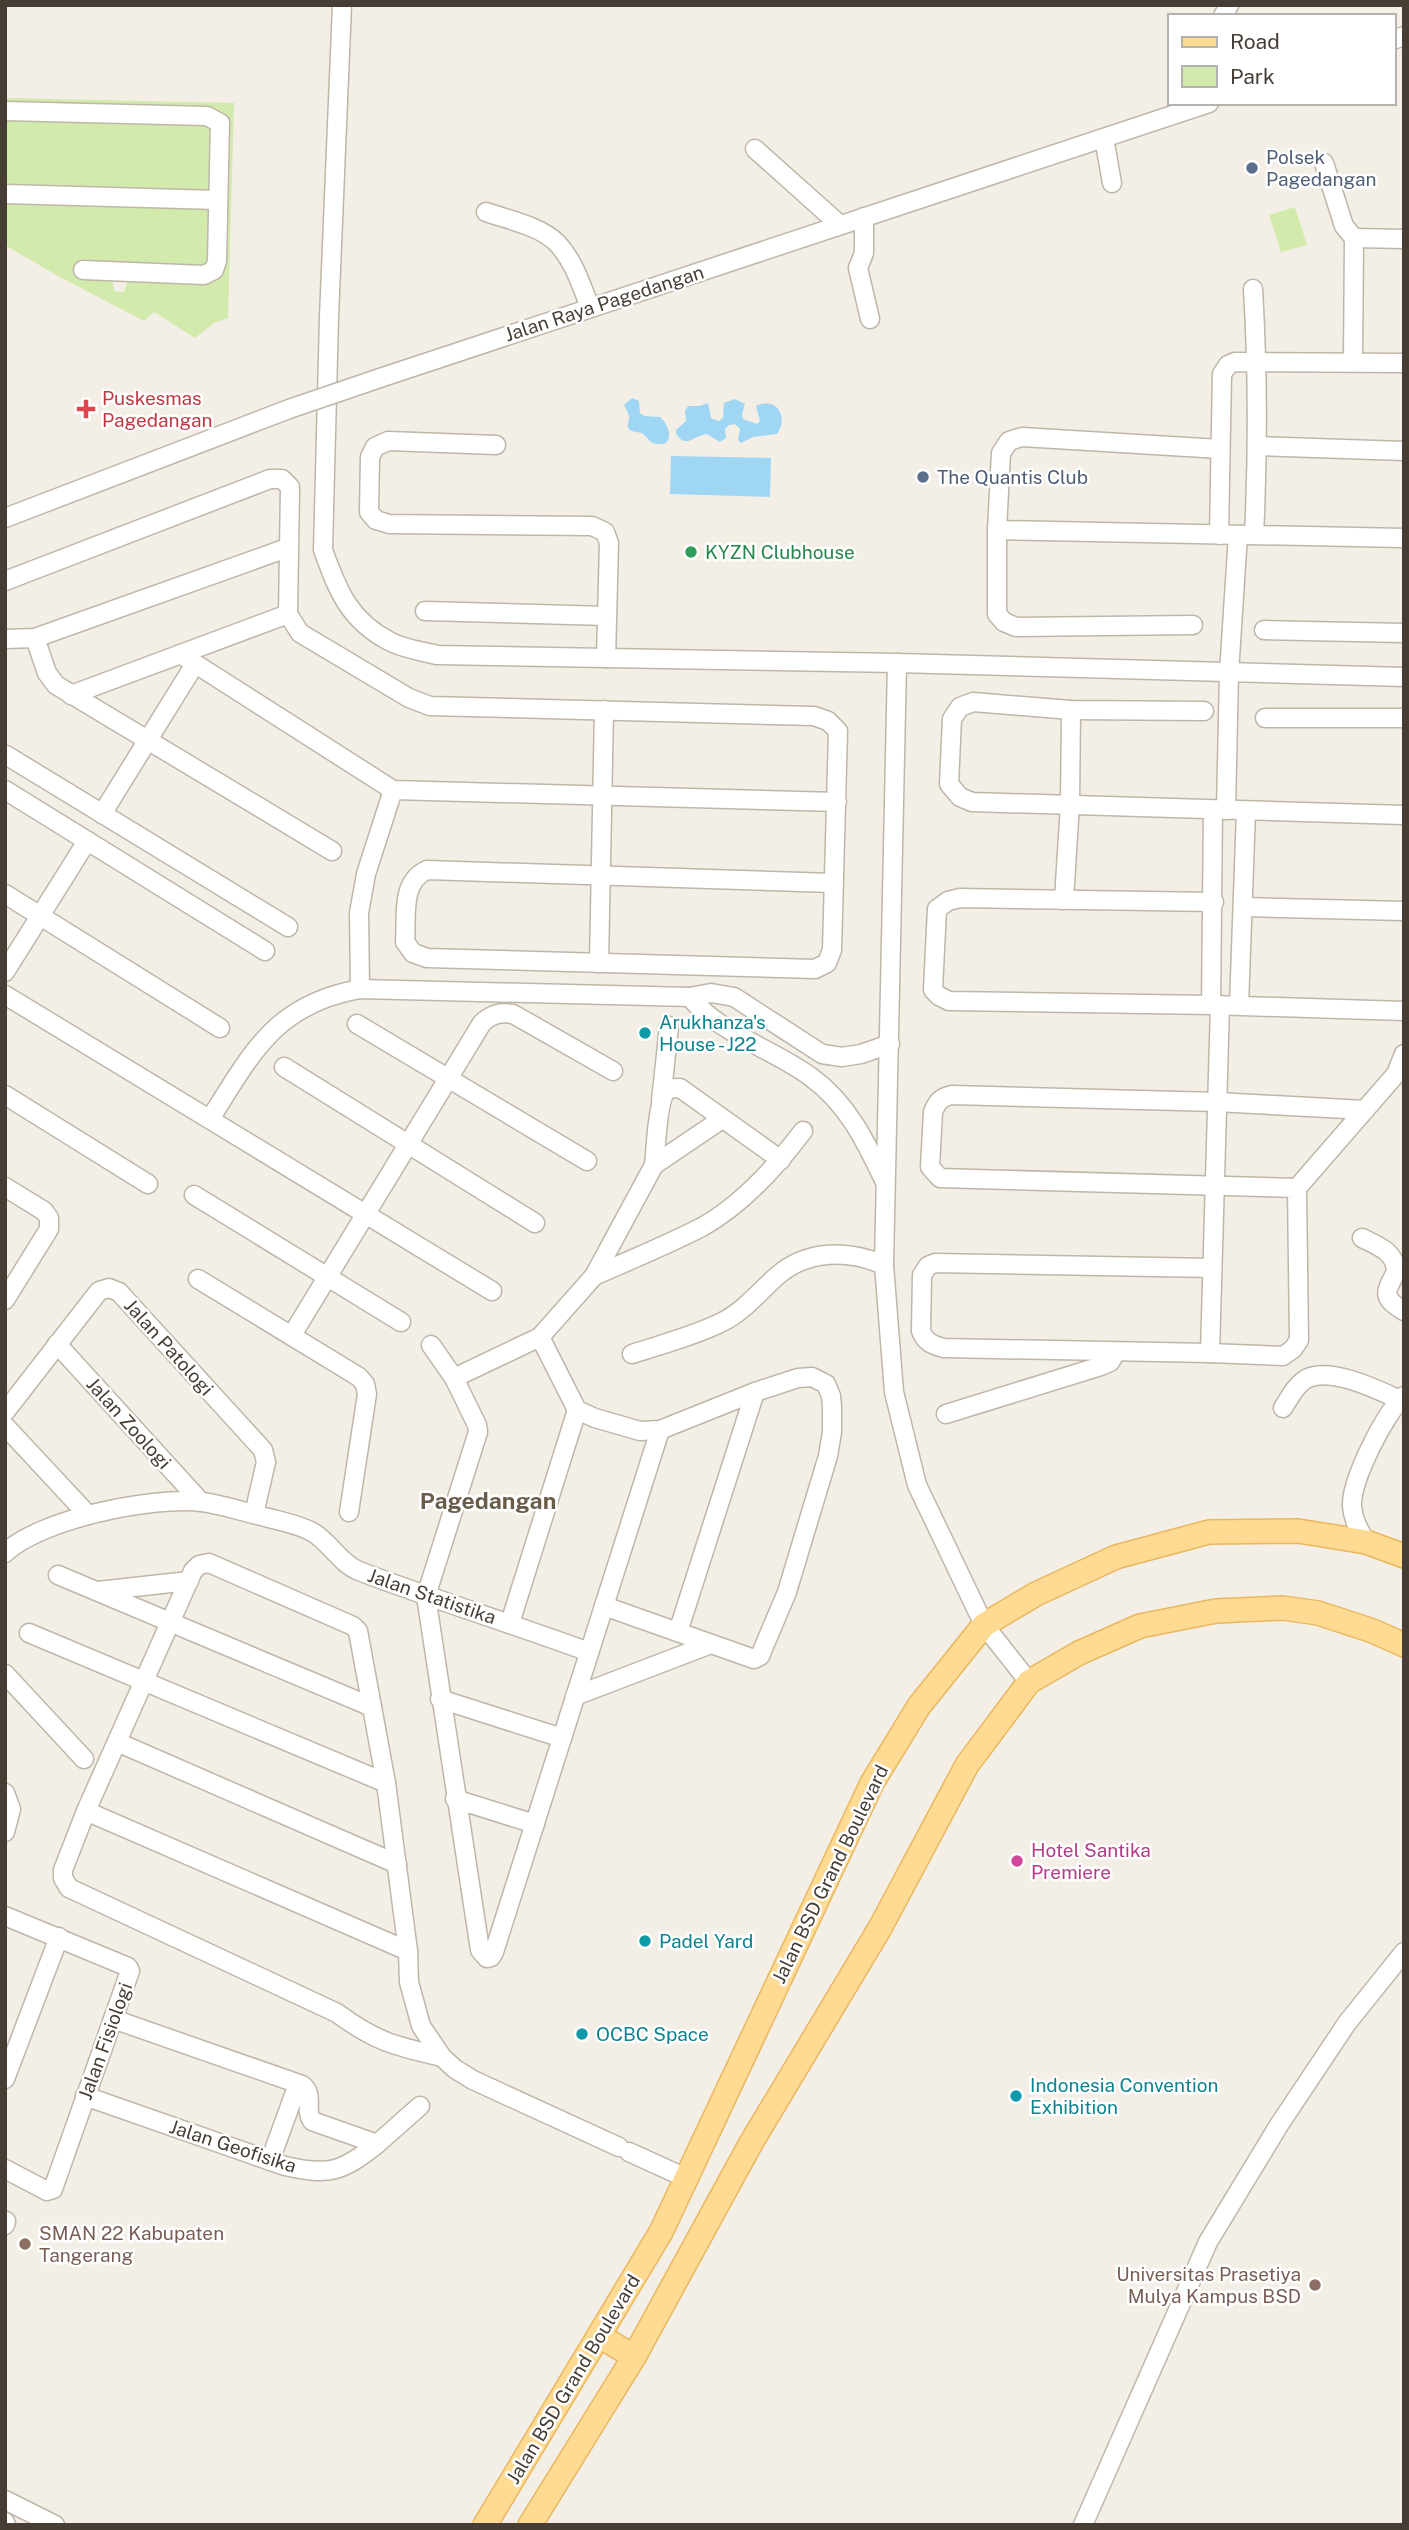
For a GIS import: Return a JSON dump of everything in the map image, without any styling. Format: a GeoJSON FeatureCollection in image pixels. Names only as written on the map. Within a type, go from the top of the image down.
{"type":"FeatureCollection","features":[{"type":"Feature","properties":{"kind":"main road","name":"Jalan BSD Grand Boulevard"},"geometry":{"type":"LineString","coordinates":[[485,2525],[661,2232],[872,1783],[919,1706],[984,1625],[1036,1594],[1116,1557],[1209,1532],[1298,1531],[1366,1542],[1404,1556]]}},
{"type":"Feature","properties":{"kind":"main road","name":"Jalan BSD Grand Boulevard"},"geometry":{"type":"LineString","coordinates":[[530,2525],[634,2357],[751,2143],[880,1928],[967,1765],[1029,1682],[1079,1653],[1140,1626],[1216,1611],[1283,1608],[1318,1613],[1373,1631],[1404,1645]]}},
{"type":"Feature","properties":{"kind":"main road"},"geometry":{"type":"LineString","coordinates":[[600,2336],[634,2357]]}},
{"type":"Feature","properties":{"kind":"street"},"geometry":{"type":"LineString","coordinates":[[342,5],[329,317],[323,550],[336,585],[353,615],[390,642],[437,655],[897,663],[1404,677]]}},
{"type":"Feature","properties":{"kind":"street","name":"Jalan Raya Pagedangan"},"geometry":{"type":"LineString","coordinates":[[5,518],[289,409],[1203,105]]}},
{"type":"Feature","properties":{"kind":"street"},"geometry":{"type":"LineString","coordinates":[[5,111],[212,117],[220,123],[217,261],[214,270],[210,273],[119,280],[83,270]]}},
{"type":"Feature","properties":{"kind":"street"},"geometry":{"type":"LineString","coordinates":[[1104,138],[1112,183]]}},
{"type":"Feature","properties":{"kind":"street"},"geometry":{"type":"LineString","coordinates":[[755,149],[840,225]]}},
{"type":"Feature","properties":{"kind":"street"},"geometry":{"type":"LineString","coordinates":[[1324,163],[1344,226],[1354,238],[1353,362]]}},
{"type":"Feature","properties":{"kind":"street"},"geometry":{"type":"LineString","coordinates":[[5,194],[218,200]]}},
{"type":"Feature","properties":{"kind":"street"},"geometry":{"type":"LineString","coordinates":[[486,212],[533,228],[556,242],[573,264],[590,307]]}},
{"type":"Feature","properties":{"kind":"street"},"geometry":{"type":"LineString","coordinates":[[864,217],[864,253],[858,268],[870,319]]}},
{"type":"Feature","properties":{"kind":"street"},"geometry":{"type":"LineString","coordinates":[[1354,238],[1404,239]]}},
{"type":"Feature","properties":{"kind":"street"},"geometry":{"type":"LineString","coordinates":[[1210,1353],[1217,1102],[1214,902],[1229,673],[1258,446],[1253,289]]}},
{"type":"Feature","properties":{"kind":"street"},"geometry":{"type":"LineString","coordinates":[[1219,535],[1222,374],[1228,365],[1235,362],[1404,363]]}},
{"type":"Feature","properties":{"kind":"street"},"geometry":{"type":"LineString","coordinates":[[1193,625],[1016,627],[1004,622],[997,614],[1001,453],[1009,441],[1022,437],[1220,449]]}},
{"type":"Feature","properties":{"kind":"street"},"geometry":{"type":"LineString","coordinates":[[496,445],[388,441],[375,447],[370,457],[369,512],[376,520],[388,524],[592,526],[605,532],[609,543],[606,658]]}},
{"type":"Feature","properties":{"kind":"street"},"geometry":{"type":"LineString","coordinates":[[1258,446],[1404,451]]}},
{"type":"Feature","properties":{"kind":"street"},"geometry":{"type":"LineString","coordinates":[[5,581],[282,478],[290,487],[288,614],[300,633],[409,698],[430,706],[814,716],[828,720],[838,731],[832,950],[827,963],[816,969],[427,958],[413,953],[405,942],[408,887],[417,874],[427,870],[833,883]]}},
{"type":"Feature","properties":{"kind":"street"},"geometry":{"type":"LineString","coordinates":[[998,530],[1404,538]]}},
{"type":"Feature","properties":{"kind":"street"},"geometry":{"type":"LineString","coordinates":[[5,639],[35,638],[288,548]]}},
{"type":"Feature","properties":{"kind":"street"},"geometry":{"type":"LineString","coordinates":[[425,611],[607,616]]}},
{"type":"Feature","properties":{"kind":"street"},"geometry":{"type":"LineString","coordinates":[[71,695],[187,659],[288,614]]}},
{"type":"Feature","properties":{"kind":"street"},"geometry":{"type":"LineString","coordinates":[[1264,630],[1404,633]]}},
{"type":"Feature","properties":{"kind":"street"},"geometry":{"type":"LineString","coordinates":[[35,638],[47,673],[56,685],[332,851]]}},
{"type":"Feature","properties":{"kind":"street"},"geometry":{"type":"LineString","coordinates":[[102,814],[148,741],[187,659]]}},
{"type":"Feature","properties":{"kind":"street"},"geometry":{"type":"LineString","coordinates":[[187,659],[393,790],[837,802]]}},
{"type":"Feature","properties":{"kind":"street"},"geometry":{"type":"LineString","coordinates":[[897,663],[884,1265],[894,1392],[917,1485],[984,1625],[1029,1682]]}},
{"type":"Feature","properties":{"kind":"street"},"geometry":{"type":"LineString","coordinates":[[1204,712],[1071,710],[973,702],[960,708],[952,719],[949,784],[960,797],[972,802],[1404,815]]}},
{"type":"Feature","properties":{"kind":"street"},"geometry":{"type":"LineString","coordinates":[[599,963],[604,710]]}},
{"type":"Feature","properties":{"kind":"street"},"geometry":{"type":"LineString","coordinates":[[1064,900],[1070,804],[1071,710]]}},
{"type":"Feature","properties":{"kind":"street"},"geometry":{"type":"LineString","coordinates":[[1265,718],[1404,718]]}},
{"type":"Feature","properties":{"kind":"street"},"geometry":{"type":"LineString","coordinates":[[6,755],[288,928]]}},
{"type":"Feature","properties":{"kind":"street"},"geometry":{"type":"LineString","coordinates":[[5,790],[265,951]]}},
{"type":"Feature","properties":{"kind":"street"},"geometry":{"type":"LineString","coordinates":[[360,989],[359,913],[366,874],[393,790]]}},
{"type":"Feature","properties":{"kind":"street"},"geometry":{"type":"LineString","coordinates":[[1239,1005],[1246,811]]}},
{"type":"Feature","properties":{"kind":"street"},"geometry":{"type":"LineString","coordinates":[[5,972],[88,841]]}},
{"type":"Feature","properties":{"kind":"street"},"geometry":{"type":"LineString","coordinates":[[5,894],[220,1028]]}},
{"type":"Feature","properties":{"kind":"street"},"geometry":{"type":"LineString","coordinates":[[1214,902],[960,898],[948,901],[937,909],[933,989],[949,1001],[1239,1005],[1404,1012]]}},
{"type":"Feature","properties":{"kind":"street"},"geometry":{"type":"LineString","coordinates":[[1244,907],[1404,911]]}},
{"type":"Feature","properties":{"kind":"street"},"geometry":{"type":"LineString","coordinates":[[210,1119],[256,1047],[272,1030],[317,1000],[360,989],[690,997],[711,993],[734,997],[822,1054],[842,1057],[861,1055],[890,1044]]}},
{"type":"Feature","properties":{"kind":"street"},"geometry":{"type":"LineString","coordinates":[[5,995],[492,1291]]}},
{"type":"Feature","properties":{"kind":"street"},"geometry":{"type":"LineString","coordinates":[[690,997],[704,1012],[723,1025],[811,1077],[842,1104],[863,1136],[886,1184]]}},
{"type":"Feature","properties":{"kind":"street"},"geometry":{"type":"LineString","coordinates":[[292,1335],[482,1023],[496,1013],[513,1014],[612,1070]]}},
{"type":"Feature","properties":{"kind":"street"},"geometry":{"type":"LineString","coordinates":[[357,1024],[587,1161]]}},
{"type":"Feature","properties":{"kind":"street"},"geometry":{"type":"LineString","coordinates":[[454,1378],[540,1337],[594,1276],[654,1165],[669,1026]]}},
{"type":"Feature","properties":{"kind":"street"},"geometry":{"type":"LineString","coordinates":[[811,1077],[822,1054]]}},
{"type":"Feature","properties":{"kind":"street"},"geometry":{"type":"LineString","coordinates":[[1212,1268],[944,1263],[928,1266],[922,1275],[921,1331],[924,1339],[934,1345],[1283,1356],[1293,1349],[1298,1340],[1297,1188],[1396,1073],[1404,1054]]}},
{"type":"Feature","properties":{"kind":"street"},"geometry":{"type":"LineString","coordinates":[[284,1067],[535,1223]]}},
{"type":"Feature","properties":{"kind":"street"},"geometry":{"type":"LineString","coordinates":[[661,1101],[667,1091],[680,1088],[781,1160]]}},
{"type":"Feature","properties":{"kind":"street"},"geometry":{"type":"LineString","coordinates":[[5,1095],[148,1184]]}},
{"type":"Feature","properties":{"kind":"street"},"geometry":{"type":"LineString","coordinates":[[1297,1188],[940,1178],[930,1167],[933,1112],[936,1105],[952,1095],[1217,1102],[1365,1110]]}},
{"type":"Feature","properties":{"kind":"street"},"geometry":{"type":"LineString","coordinates":[[654,1165],[722,1119]]}},
{"type":"Feature","properties":{"kind":"street"},"geometry":{"type":"LineString","coordinates":[[594,1276],[704,1226],[750,1191],[781,1160],[803,1131]]}},
{"type":"Feature","properties":{"kind":"street"},"geometry":{"type":"LineString","coordinates":[[5,1187],[44,1211],[49,1219],[49,1229],[8,1290]]}},
{"type":"Feature","properties":{"kind":"street"},"geometry":{"type":"LineString","coordinates":[[194,1195],[401,1322]]}},
{"type":"Feature","properties":{"kind":"street"},"geometry":{"type":"LineString","coordinates":[[1363,1238],[1386,1250],[1394,1260],[1396,1272],[1387,1285],[1387,1296],[1391,1303],[1404,1311]]}},
{"type":"Feature","properties":{"kind":"street"},"geometry":{"type":"LineString","coordinates":[[632,1354],[724,1321],[797,1262],[845,1253],[865,1256],[884,1265]]}},
{"type":"Feature","properties":{"kind":"street"},"geometry":{"type":"LineString","coordinates":[[198,1279],[359,1377],[365,1384],[367,1394],[349,1512]]}},
{"type":"Feature","properties":{"kind":"street","name":"Jalan Patologi"},"geometry":{"type":"LineString","coordinates":[[5,1412],[99,1292],[109,1288],[119,1292],[263,1450],[266,1462],[254,1514]]}},
{"type":"Feature","properties":{"kind":"street"},"geometry":{"type":"LineString","coordinates":[[540,1337],[577,1410],[640,1431],[660,1430],[798,1378],[819,1380],[826,1384],[831,1395],[832,1432],[828,1456],[787,1592],[760,1656],[754,1659],[604,1606]]}},
{"type":"Feature","properties":{"kind":"street","name":"Jalan Zoologi"},"geometry":{"type":"LineString","coordinates":[[57,1345],[201,1502]]}},
{"type":"Feature","properties":{"kind":"street"},"geometry":{"type":"LineString","coordinates":[[431,1345],[454,1378],[478,1432],[426,1596],[480,1950],[487,1958],[494,1952],[660,1430]]}},
{"type":"Feature","properties":{"kind":"street"},"geometry":{"type":"LineString","coordinates":[[946,1414],[1101,1366],[1110,1362],[1116,1352]]}},
{"type":"Feature","properties":{"kind":"street"},"geometry":{"type":"LineString","coordinates":[[1283,1408],[1295,1387],[1309,1377],[1319,1376],[1363,1383],[1402,1398],[1379,1430],[1354,1485],[1354,1519],[1366,1542]]}},
{"type":"Feature","properties":{"kind":"street"},"geometry":{"type":"LineString","coordinates":[[678,1632],[755,1392]]}},
{"type":"Feature","properties":{"kind":"street"},"geometry":{"type":"LineString","coordinates":[[510,1623],[577,1410]]}},
{"type":"Feature","properties":{"kind":"street"},"geometry":{"type":"LineString","coordinates":[[5,1426],[88,1515]]}},
{"type":"Feature","properties":{"kind":"street","name":"Jalan Statistika"},"geometry":{"type":"LineString","coordinates":[[8,1545],[58,1524],[88,1515],[143,1504],[201,1502],[299,1526],[315,1533],[354,1569],[589,1652]]}},
{"type":"Feature","properties":{"kind":"street"},"geometry":{"type":"LineString","coordinates":[[442,2057],[384,2043],[368,2035],[337,2012],[69,1888],[63,1878],[63,1870],[86,1811],[170,1622],[199,1564],[209,1563],[353,1626],[358,1631],[386,1783],[408,1951],[409,1982],[421,2025],[442,2057],[473,2080],[685,2178]]}},
{"type":"Feature","properties":{"kind":"street"},"geometry":{"type":"LineString","coordinates":[[58,1575],[372,1707]]}},
{"type":"Feature","properties":{"kind":"street"},"geometry":{"type":"LineString","coordinates":[[97,1592],[189,1581]]}},
{"type":"Feature","properties":{"kind":"street"},"geometry":{"type":"LineString","coordinates":[[29,1633],[386,1783]]}},
{"type":"Feature","properties":{"kind":"street"},"geometry":{"type":"LineString","coordinates":[[575,1696],[711,1644]]}},
{"type":"Feature","properties":{"kind":"street"},"geometry":{"type":"LineString","coordinates":[[5,1674],[84,1759]]}},
{"type":"Feature","properties":{"kind":"street"},"geometry":{"type":"LineString","coordinates":[[440,1699],[562,1738]]}},
{"type":"Feature","properties":{"kind":"street"},"geometry":{"type":"LineString","coordinates":[[117,1742],[397,1864]]}},
{"type":"Feature","properties":{"kind":"street"},"geometry":{"type":"LineString","coordinates":[[5,1793],[11,1809],[5,1832]]}},
{"type":"Feature","properties":{"kind":"street"},"geometry":{"type":"LineString","coordinates":[[455,1799],[535,1824]]}},
{"type":"Feature","properties":{"kind":"street"},"geometry":{"type":"LineString","coordinates":[[86,1811],[408,1951]]}},
{"type":"Feature","properties":{"kind":"street","name":"Jalan Fisiologi"},"geometry":{"type":"LineString","coordinates":[[5,1916],[128,1967],[130,1977],[53,2189],[47,2191],[5,2169]]}},
{"type":"Feature","properties":{"kind":"street"},"geometry":{"type":"LineString","coordinates":[[5,2080],[59,1937]]}},
{"type":"Feature","properties":{"kind":"street"},"geometry":{"type":"LineString","coordinates":[[1083,2525],[1208,2242],[1279,2125],[1340,2034],[1404,1952]]}},
{"type":"Feature","properties":{"kind":"street"},"geometry":{"type":"LineString","coordinates":[[113,2019],[298,2084],[308,2090],[308,2111],[312,2121],[377,2144]]}},
{"type":"Feature","properties":{"kind":"street"},"geometry":{"type":"LineString","coordinates":[[270,2161],[298,2084]]}},
{"type":"Feature","properties":{"kind":"street","name":"Jalan Geofisika"},"geometry":{"type":"LineString","coordinates":[[85,2096],[285,2166],[320,2172],[349,2165],[420,2106]]}},
{"type":"Feature","properties":{"kind":"street"},"geometry":{"type":"LineString","coordinates":[[5,2500],[55,2525]]}},
{"type":"Feature","properties":{"kind":"green space"},"geometry":{"type":"Polygon","coordinates":[[[5,98],[234,103],[228,318],[214,323],[195,338],[154,312],[144,321],[5,245],[5,202],[206,208],[213,215],[208,266],[108,278],[113,283],[114,291],[124,292],[128,280],[209,280],[226,124],[5,104],[5,98]]]}},
{"type":"Feature","properties":{"kind":"green space"},"geometry":{"type":"Polygon","coordinates":[[[5,117],[212,124],[211,189],[5,186],[5,117]]]}},
{"type":"Feature","properties":{"kind":"green space"},"geometry":{"type":"Polygon","coordinates":[[[1295,207],[1307,245],[1281,252],[1269,215],[1295,207]]]}},
{"type":"Feature","properties":{"kind":"water"},"geometry":{"type":"Polygon","coordinates":[[[632,398],[639,401],[640,413],[644,416],[660,417],[664,421],[669,435],[666,442],[654,443],[643,434],[629,429],[629,416],[624,405],[632,398]]]}},
{"type":"Feature","properties":{"kind":"water"},"geometry":{"type":"Polygon","coordinates":[[[735,399],[745,404],[743,419],[757,424],[760,421],[756,406],[775,406],[782,421],[777,434],[753,437],[741,443],[738,440],[740,429],[735,424],[725,429],[726,438],[720,442],[707,434],[683,441],[676,434],[676,430],[686,421],[685,411],[688,406],[708,403],[711,418],[719,421],[723,418],[724,403],[735,399]]]}},
{"type":"Feature","properties":{"kind":"water"},"geometry":{"type":"Polygon","coordinates":[[[671,456],[771,458],[770,497],[670,494],[671,456]]]}},
{"type":"Feature","properties":{"kind":"place","name":"Polsek Pagedangan"},"geometry":{"type":"Point","coordinates":[1252,168]}},
{"type":"Feature","properties":{"kind":"place","name":"Puskesmas Pagedangan"},"geometry":{"type":"Point","coordinates":[86,409]}},
{"type":"Feature","properties":{"kind":"place","name":"The Quantis Club"},"geometry":{"type":"Point","coordinates":[923,477]}},
{"type":"Feature","properties":{"kind":"place","name":"KYZN Clubhouse"},"geometry":{"type":"Point","coordinates":[691,552]}},
{"type":"Feature","properties":{"kind":"place","name":"Arukhanza's House - J22"},"geometry":{"type":"Point","coordinates":[645,1033]}},
{"type":"Feature","properties":{"kind":"place","name":"Hotel Santika Premiere"},"geometry":{"type":"Point","coordinates":[1017,1861]}},
{"type":"Feature","properties":{"kind":"place","name":"Padel Yard"},"geometry":{"type":"Point","coordinates":[645,1941]}},
{"type":"Feature","properties":{"kind":"place","name":"OCBC Space"},"geometry":{"type":"Point","coordinates":[582,2034]}},
{"type":"Feature","properties":{"kind":"place","name":"Indonesia Convention Exhibition"},"geometry":{"type":"Point","coordinates":[1016,2096]}},
{"type":"Feature","properties":{"kind":"place","name":"SMAN 22 Kabupaten Tangerang"},"geometry":{"type":"Point","coordinates":[25,2244]}},
{"type":"Feature","properties":{"kind":"place","name":"Universitas Prasetiya Mulya Kampus BSD"},"geometry":{"type":"Point","coordinates":[1315,2285]}},
{"type":"Feature","properties":{"kind":"district","name":"Pagedangan"},"geometry":{"type":"Point","coordinates":[488,1500]}}]}
